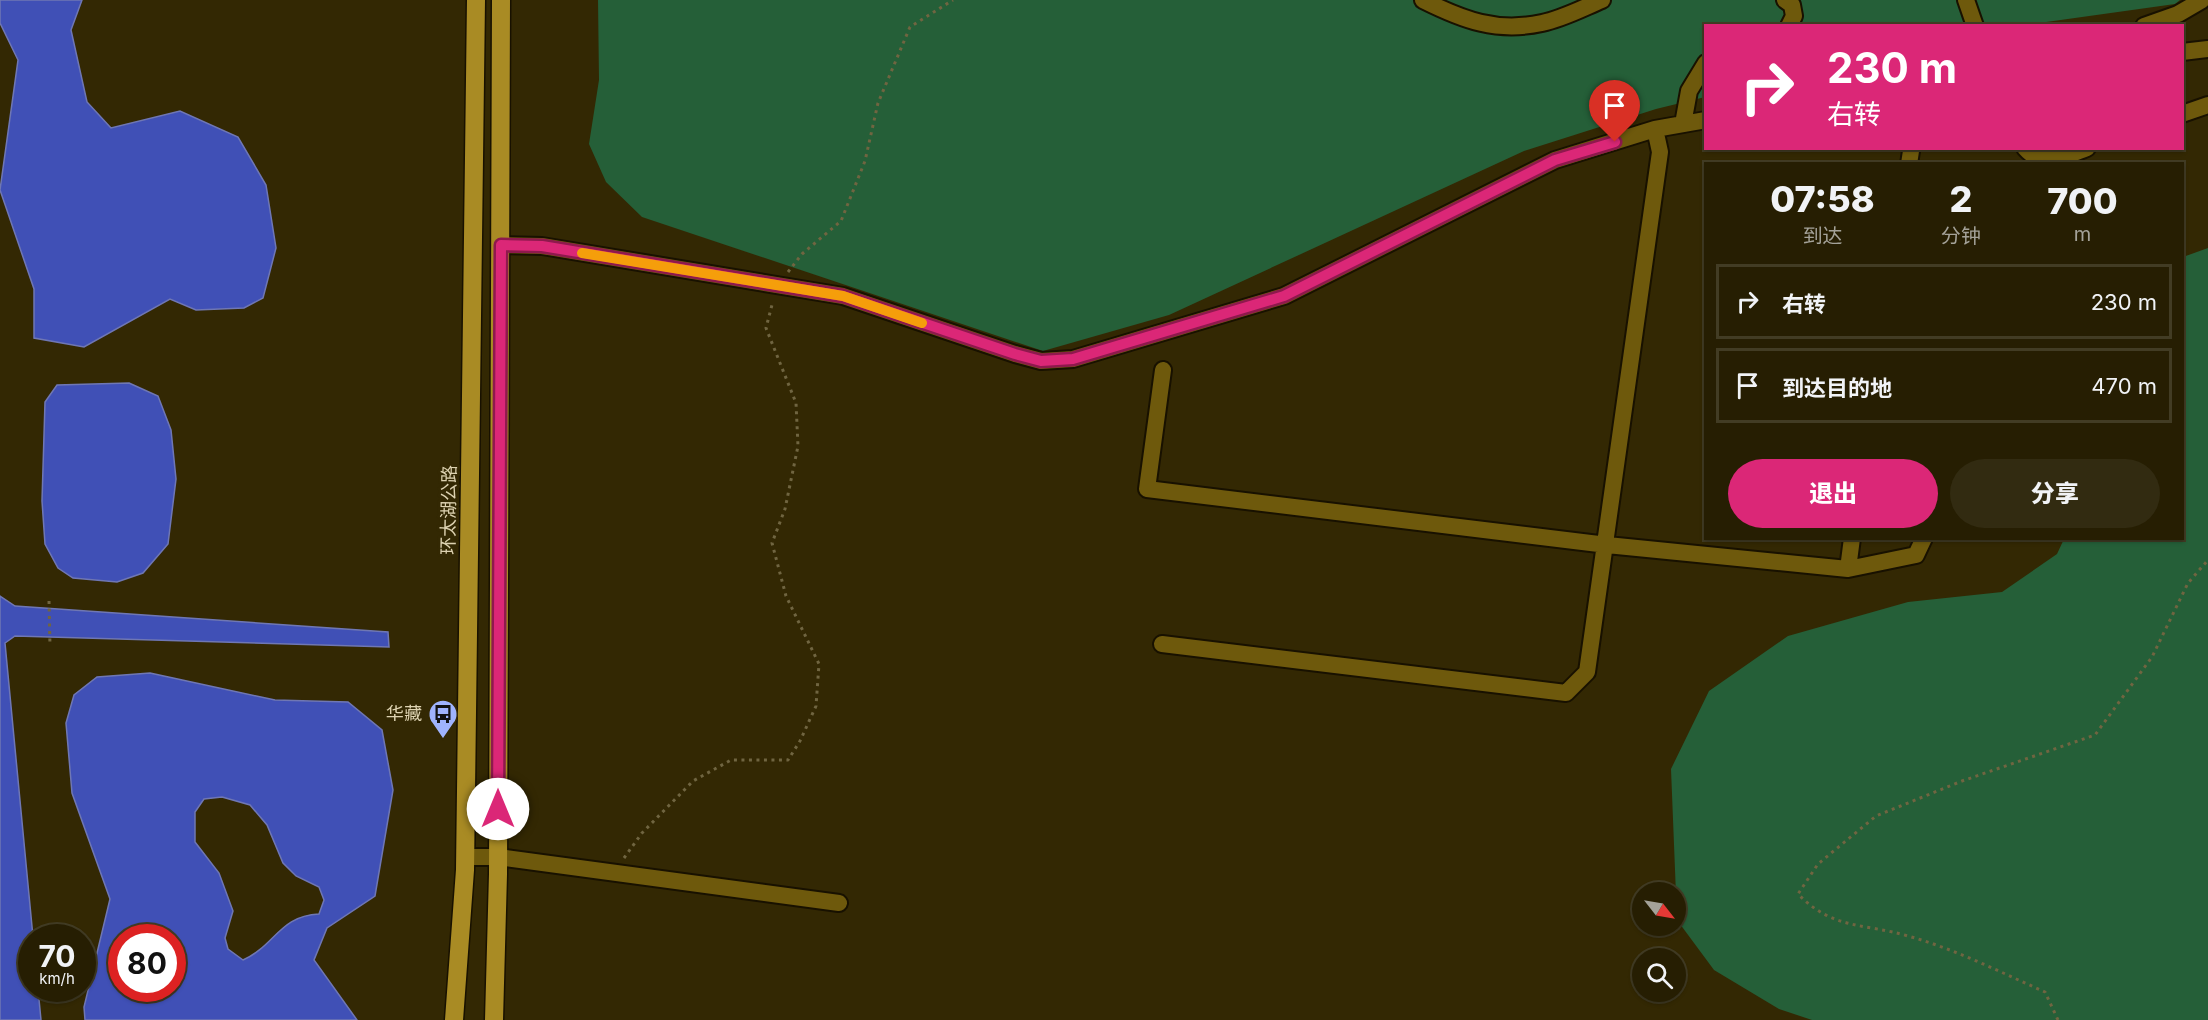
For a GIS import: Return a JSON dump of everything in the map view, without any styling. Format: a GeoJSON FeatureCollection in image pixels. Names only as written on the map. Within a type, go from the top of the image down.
{"type":"FeatureCollection","features":[{"type":"Feature","properties":{"kind":"highway","name":"环太湖公路"},"geometry":{"type":"LineString","coordinates":[[454,1020],[466,857],[476,0]]}},
{"type":"Feature","properties":{"kind":"highway"},"geometry":{"type":"LineString","coordinates":[[494,1020],[498,857],[501,0]]}},
{"type":"Feature","properties":{"kind":"street"},"geometry":{"type":"LineString","coordinates":[[1423,0],[1460,18],[1508,28],[1543,23],[1602,0]]}},
{"type":"Feature","properties":{"kind":"street"},"geometry":{"type":"LineString","coordinates":[[1785,0],[1792,5],[1794,16],[1790,24]]}},
{"type":"Feature","properties":{"kind":"street"},"geometry":{"type":"LineString","coordinates":[[1966,0],[1974,24]]}},
{"type":"Feature","properties":{"kind":"street"},"geometry":{"type":"LineString","coordinates":[[2150,24],[2178,14],[2202,0]]}},
{"type":"Feature","properties":{"kind":"street"},"geometry":{"type":"LineString","coordinates":[[2184,52],[2208,49]]}},
{"type":"Feature","properties":{"kind":"street"},"geometry":{"type":"LineString","coordinates":[[1683,124],[1689,91],[1704,66]]}},
{"type":"Feature","properties":{"kind":"street"},"geometry":{"type":"LineString","coordinates":[[2184,113],[2208,105]]}},
{"type":"Feature","properties":{"kind":"street"},"geometry":{"type":"LineString","coordinates":[[501,245],[542,246],[843,296],[1041,361],[1073,359],[1284,296],[1555,160],[1655,129],[1704,120]]}},
{"type":"Feature","properties":{"kind":"street"},"geometry":{"type":"LineString","coordinates":[[1162,644],[1566,693],[1587,672],[1607,545],[1660,152],[1655,129]]}},
{"type":"Feature","properties":{"kind":"street"},"geometry":{"type":"LineString","coordinates":[[2027,150],[2033,158],[2052,161],[2082,150]]}},
{"type":"Feature","properties":{"kind":"street"},"geometry":{"type":"LineString","coordinates":[[1163,370],[1147,489],[1607,545],[1848,569],[1916,555],[1923,540]]}},
{"type":"Feature","properties":{"kind":"street"},"geometry":{"type":"LineString","coordinates":[[1848,569],[1852,540]]}},
{"type":"Feature","properties":{"kind":"street"},"geometry":{"type":"LineString","coordinates":[[466,857],[498,857],[839,903]]}},
{"type":"Feature","properties":{"kind":"path"},"geometry":{"type":"LineString","coordinates":[[614,872],[642,832],[693,781],[731,760],[788,760],[800,741],[816,706],[819,664],[786,596],[772,543],[785,509],[798,446],[796,403],[766,328],[777,285],[802,254],[841,220],[865,161],[878,102],[910,27],[953,0]]}},
{"type":"Feature","properties":{"kind":"path"},"geometry":{"type":"LineString","coordinates":[[2058,1020],[2045,992],[1965,957],[1908,936],[1840,922],[1812,909],[1798,894],[1818,864],[1876,816],[1962,781],[2095,735],[2152,657],[2188,583],[2208,560]]}},
{"type":"Feature","properties":{"kind":"path"},"geometry":{"type":"LineString","coordinates":[[49,601],[50,646]]}},
{"type":"Feature","properties":{"kind":"green space"},"geometry":{"type":"Polygon","coordinates":[[[598,0],[2180,0],[2175,4],[2031,24],[1704,24],[1704,97],[1656,109],[1524,151],[1169,315],[1043,351],[642,217],[606,182],[589,144],[599,80],[598,0]]]}},
{"type":"Feature","properties":{"kind":"green space"},"geometry":{"type":"Polygon","coordinates":[[[2208,248],[2208,1020],[1812,1020],[1779,1009],[1714,970],[1686,932],[1686,882],[1675,882],[1671,769],[1709,691],[1788,636],[1908,602],[2002,592],[2057,554],[2064,540],[2184,540],[2184,257],[2208,248]]]}},
{"type":"Feature","properties":{"kind":"shaded area"},"geometry":{"type":"Polygon","coordinates":[[[0,0],[82,0],[71,30],[87,102],[111,128],[180,111],[238,137],[266,185],[276,248],[263,298],[244,308],[196,310],[170,299],[84,347],[34,338],[34,289],[0,190],[18,60],[0,23],[0,0]]]}},
{"type":"Feature","properties":{"kind":"shaded area"},"geometry":{"type":"Polygon","coordinates":[[[129,383],[158,396],[171,430],[176,479],[168,544],[143,573],[117,582],[73,578],[58,568],[45,544],[42,501],[45,402],[57,385],[129,383]]]}},
{"type":"Feature","properties":{"kind":"shaded area"},"geometry":{"type":"Polygon","coordinates":[[[0,596],[15,606],[388,632],[389,647],[15,636],[5,643],[32,924],[18,924],[18,1002],[39,1002],[41,1020],[0,1020],[0,596]]]}},
{"type":"Feature","properties":{"kind":"shaded area"},"geometry":{"type":"Polygon","coordinates":[[[150,673],[275,700],[348,702],[382,730],[393,790],[375,896],[327,928],[314,960],[357,1020],[85,1020],[85,1002],[96,1002],[96,957],[110,899],[72,793],[66,723],[74,695],[97,677],[150,673]],[[222,797],[204,799],[195,812],[195,842],[219,873],[233,911],[225,938],[228,949],[243,960],[263,947],[286,925],[306,916],[319,914],[324,900],[319,887],[296,876],[283,863],[267,825],[250,805],[222,797]]]}},
{"type":"Feature","properties":{"kind":"slow traffic"},"geometry":{"type":"LineString","coordinates":[[582,253],[843,296],[922,323]]}},
{"type":"Feature","properties":{"kind":"place","name":"华藏"},"geometry":{"type":"Point","coordinates":[443,740]}},
{"type":"Feature","properties":{"kind":"route"},"geometry":{"type":"LineString","coordinates":[[498,809],[501,245],[542,246],[843,296],[1015,354],[1041,361],[1073,359],[1284,296],[1555,160],[1615,142]]}}]}
